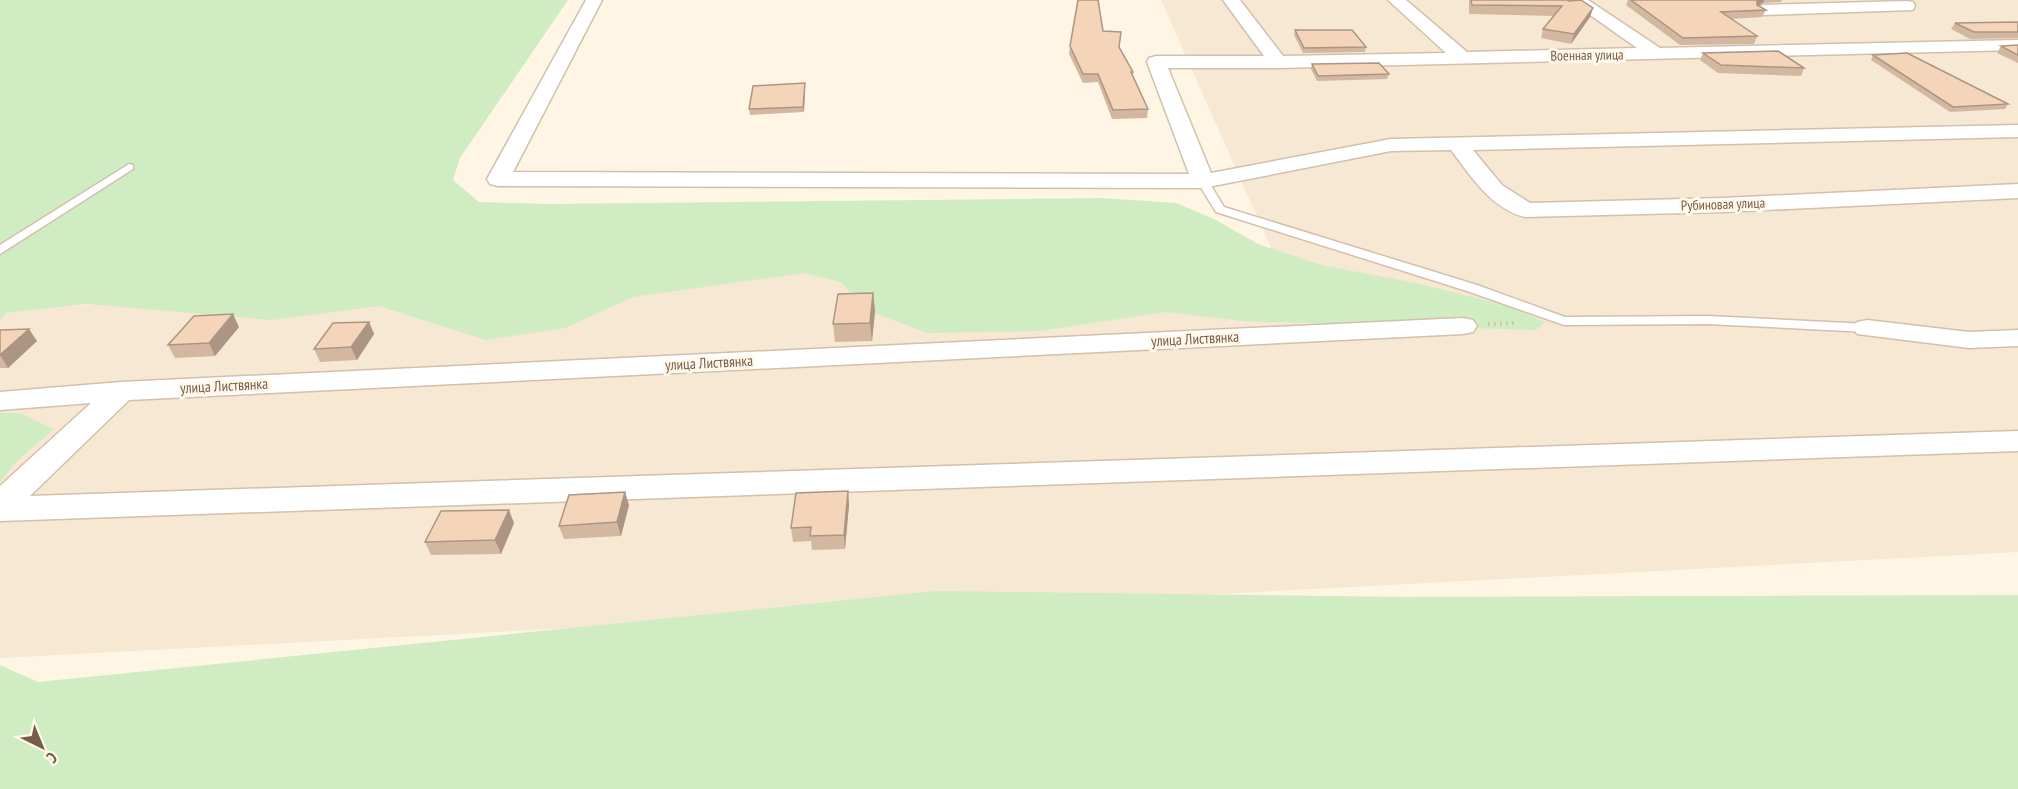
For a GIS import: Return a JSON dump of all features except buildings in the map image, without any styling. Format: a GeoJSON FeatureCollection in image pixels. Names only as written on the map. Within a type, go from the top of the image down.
{"type":"FeatureCollection","features":[{"type":"Feature","properties":{"kind":"street"},"geometry":{"type":"LineString","coordinates":[[594,0],[498,179],[1203,181],[1391,145],[2018,131]]}},
{"type":"Feature","properties":{"kind":"street"},"geometry":{"type":"LineString","coordinates":[[1231,0],[1278,62]]}},
{"type":"Feature","properties":{"kind":"street"},"geometry":{"type":"LineString","coordinates":[[1396,0],[1462,57]]}},
{"type":"Feature","properties":{"kind":"street"},"geometry":{"type":"LineString","coordinates":[[1577,0],[1657,54]]}},
{"type":"Feature","properties":{"kind":"street"},"geometry":{"type":"LineString","coordinates":[[1744,0],[1792,24]]}},
{"type":"Feature","properties":{"kind":"street"},"geometry":{"type":"LineString","coordinates":[[1763,10],[1894,4]]}},
{"type":"Feature","properties":{"kind":"street"},"geometry":{"type":"LineString","coordinates":[[1811,33],[1840,48]]}},
{"type":"Feature","properties":{"kind":"street","name":"Военная улица"},"geometry":{"type":"LineString","coordinates":[[1203,181],[1156,62],[1278,62],[2018,45]]}},
{"type":"Feature","properties":{"kind":"street","name":"Рубиновая улица"},"geometry":{"type":"LineString","coordinates":[[1457,143],[1494,190],[1525,210],[1723,205],[2018,191]]}},
{"type":"Feature","properties":{"kind":"street","name":"улица Листвянка"},"geometry":{"type":"LineString","coordinates":[[0,401],[121,391],[1463,326]]}},
{"type":"Feature","properties":{"kind":"street"},"geometry":{"type":"LineString","coordinates":[[1867,328],[1969,340],[2018,338]]}},
{"type":"Feature","properties":{"kind":"street"},"geometry":{"type":"LineString","coordinates":[[0,507],[121,391]]}},
{"type":"Feature","properties":{"kind":"street"},"geometry":{"type":"LineString","coordinates":[[0,507],[2018,441]]}},
{"type":"Feature","properties":{"kind":"lane"},"geometry":{"type":"LineString","coordinates":[[0,250],[129,167]]}},
{"type":"Feature","properties":{"kind":"lane"},"geometry":{"type":"LineString","coordinates":[[1203,181],[1220,209],[1472,288],[1563,321],[1708,320],[1867,328]]}},
{"type":"Feature","properties":{"kind":"shaded area"},"geometry":{"type":"Polygon","coordinates":[[[1161,0],[2018,0],[2018,552],[0,658],[0,309],[1271,248],[1161,0]]]}},
{"type":"Feature","properties":{"kind":"green space"},"geometry":{"type":"Polygon","coordinates":[[[0,0],[568,0],[460,158],[453,180],[479,202],[548,204],[1101,198],[1176,203],[1216,220],[1258,244],[1321,265],[1420,284],[1515,308],[1545,322],[1536,330],[1242,321],[1166,312],[1039,331],[927,333],[864,309],[841,282],[804,273],[633,297],[565,328],[486,340],[379,306],[272,320],[86,304],[6,313],[0,320],[0,0]]]}},
{"type":"Feature","properties":{"kind":"green space"},"geometry":{"type":"Polygon","coordinates":[[[0,413],[19,413],[54,429],[18,460],[0,482],[0,413]]]}},
{"type":"Feature","properties":{"kind":"green space"},"geometry":{"type":"Polygon","coordinates":[[[936,591],[1407,597],[2018,595],[2018,789],[0,789],[0,665],[38,682],[936,591]]]}}]}
